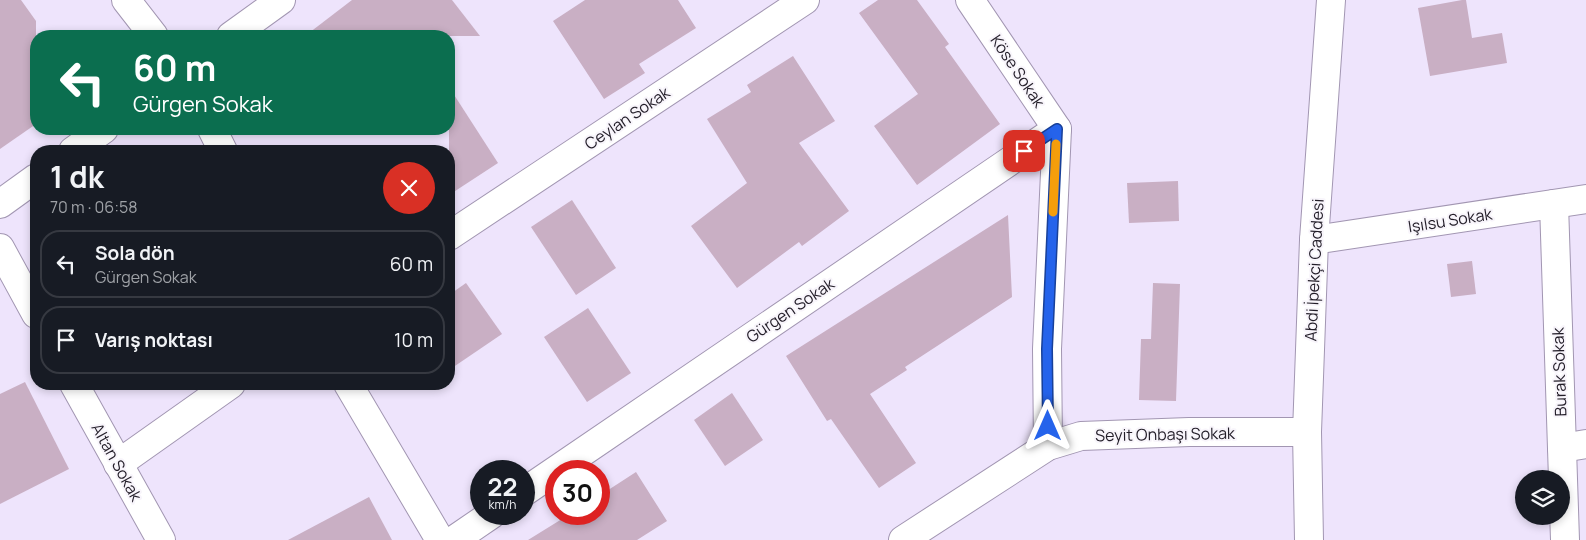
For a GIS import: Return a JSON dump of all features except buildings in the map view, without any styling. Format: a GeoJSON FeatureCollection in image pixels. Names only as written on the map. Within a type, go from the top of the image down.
{"type":"FeatureCollection","features":[{"type":"Feature","properties":{"kind":"street"},"geometry":{"type":"LineString","coordinates":[[126,0],[149,30]]}},
{"type":"Feature","properties":{"kind":"street"},"geometry":{"type":"LineString","coordinates":[[239,30],[281,0]]}},
{"type":"Feature","properties":{"kind":"street","name":"Ceylan Sokak"},"geometry":{"type":"LineString","coordinates":[[455,232],[805,0]]}},
{"type":"Feature","properties":{"kind":"street","name":"Köse Sokak"},"geometry":{"type":"LineString","coordinates":[[970,0],[1057,129]]}},
{"type":"Feature","properties":{"kind":"street","name":"Abdi İpekçi Caddesi"},"geometry":{"type":"LineString","coordinates":[[1309,540],[1307,432],[1314,240],[1331,0]]}},
{"type":"Feature","properties":{"kind":"street"},"geometry":{"type":"LineString","coordinates":[[1048,446],[1047,349],[1057,129]]}},
{"type":"Feature","properties":{"kind":"street","name":"Gürgen Sokak"},"geometry":{"type":"LineString","coordinates":[[535,485],[1057,129]]}},
{"type":"Feature","properties":{"kind":"street"},"geometry":{"type":"LineString","coordinates":[[81,145],[96,135]]}},
{"type":"Feature","properties":{"kind":"street"},"geometry":{"type":"LineString","coordinates":[[0,204],[30,182]]}},
{"type":"Feature","properties":{"kind":"street","name":"Işılsu Sokak"},"geometry":{"type":"LineString","coordinates":[[1314,240],[1586,199]]}},
{"type":"Feature","properties":{"kind":"street","name":"Burak Sokak"},"geometry":{"type":"LineString","coordinates":[[1554,204],[1574,446],[1565,540]]}},
{"type":"Feature","properties":{"kind":"street"},"geometry":{"type":"LineString","coordinates":[[0,248],[30,303]]}},
{"type":"Feature","properties":{"kind":"street","name":"Altan Sokak"},"geometry":{"type":"LineString","coordinates":[[77,390],[161,540]]}},
{"type":"Feature","properties":{"kind":"street"},"geometry":{"type":"LineString","coordinates":[[118,464],[223,390]]}},
{"type":"Feature","properties":{"kind":"street"},"geometry":{"type":"LineString","coordinates":[[352,390],[440,540]]}},
{"type":"Feature","properties":{"kind":"street","name":"Seyit Onbaşı Sokak"},"geometry":{"type":"LineString","coordinates":[[903,540],[1048,446],[1081,436],[1189,432],[1307,432]]}},
{"type":"Feature","properties":{"kind":"street"},"geometry":{"type":"LineString","coordinates":[[454,540],[476,525]]}},
{"type":"Feature","properties":{"kind":"slow traffic"},"geometry":{"type":"LineString","coordinates":[[1053,212],[1056,144]]}},
{"type":"Feature","properties":{"kind":"route"},"geometry":{"type":"LineString","coordinates":[[1024,151],[1057,129],[1047,349],[1048,426]]}}]}
